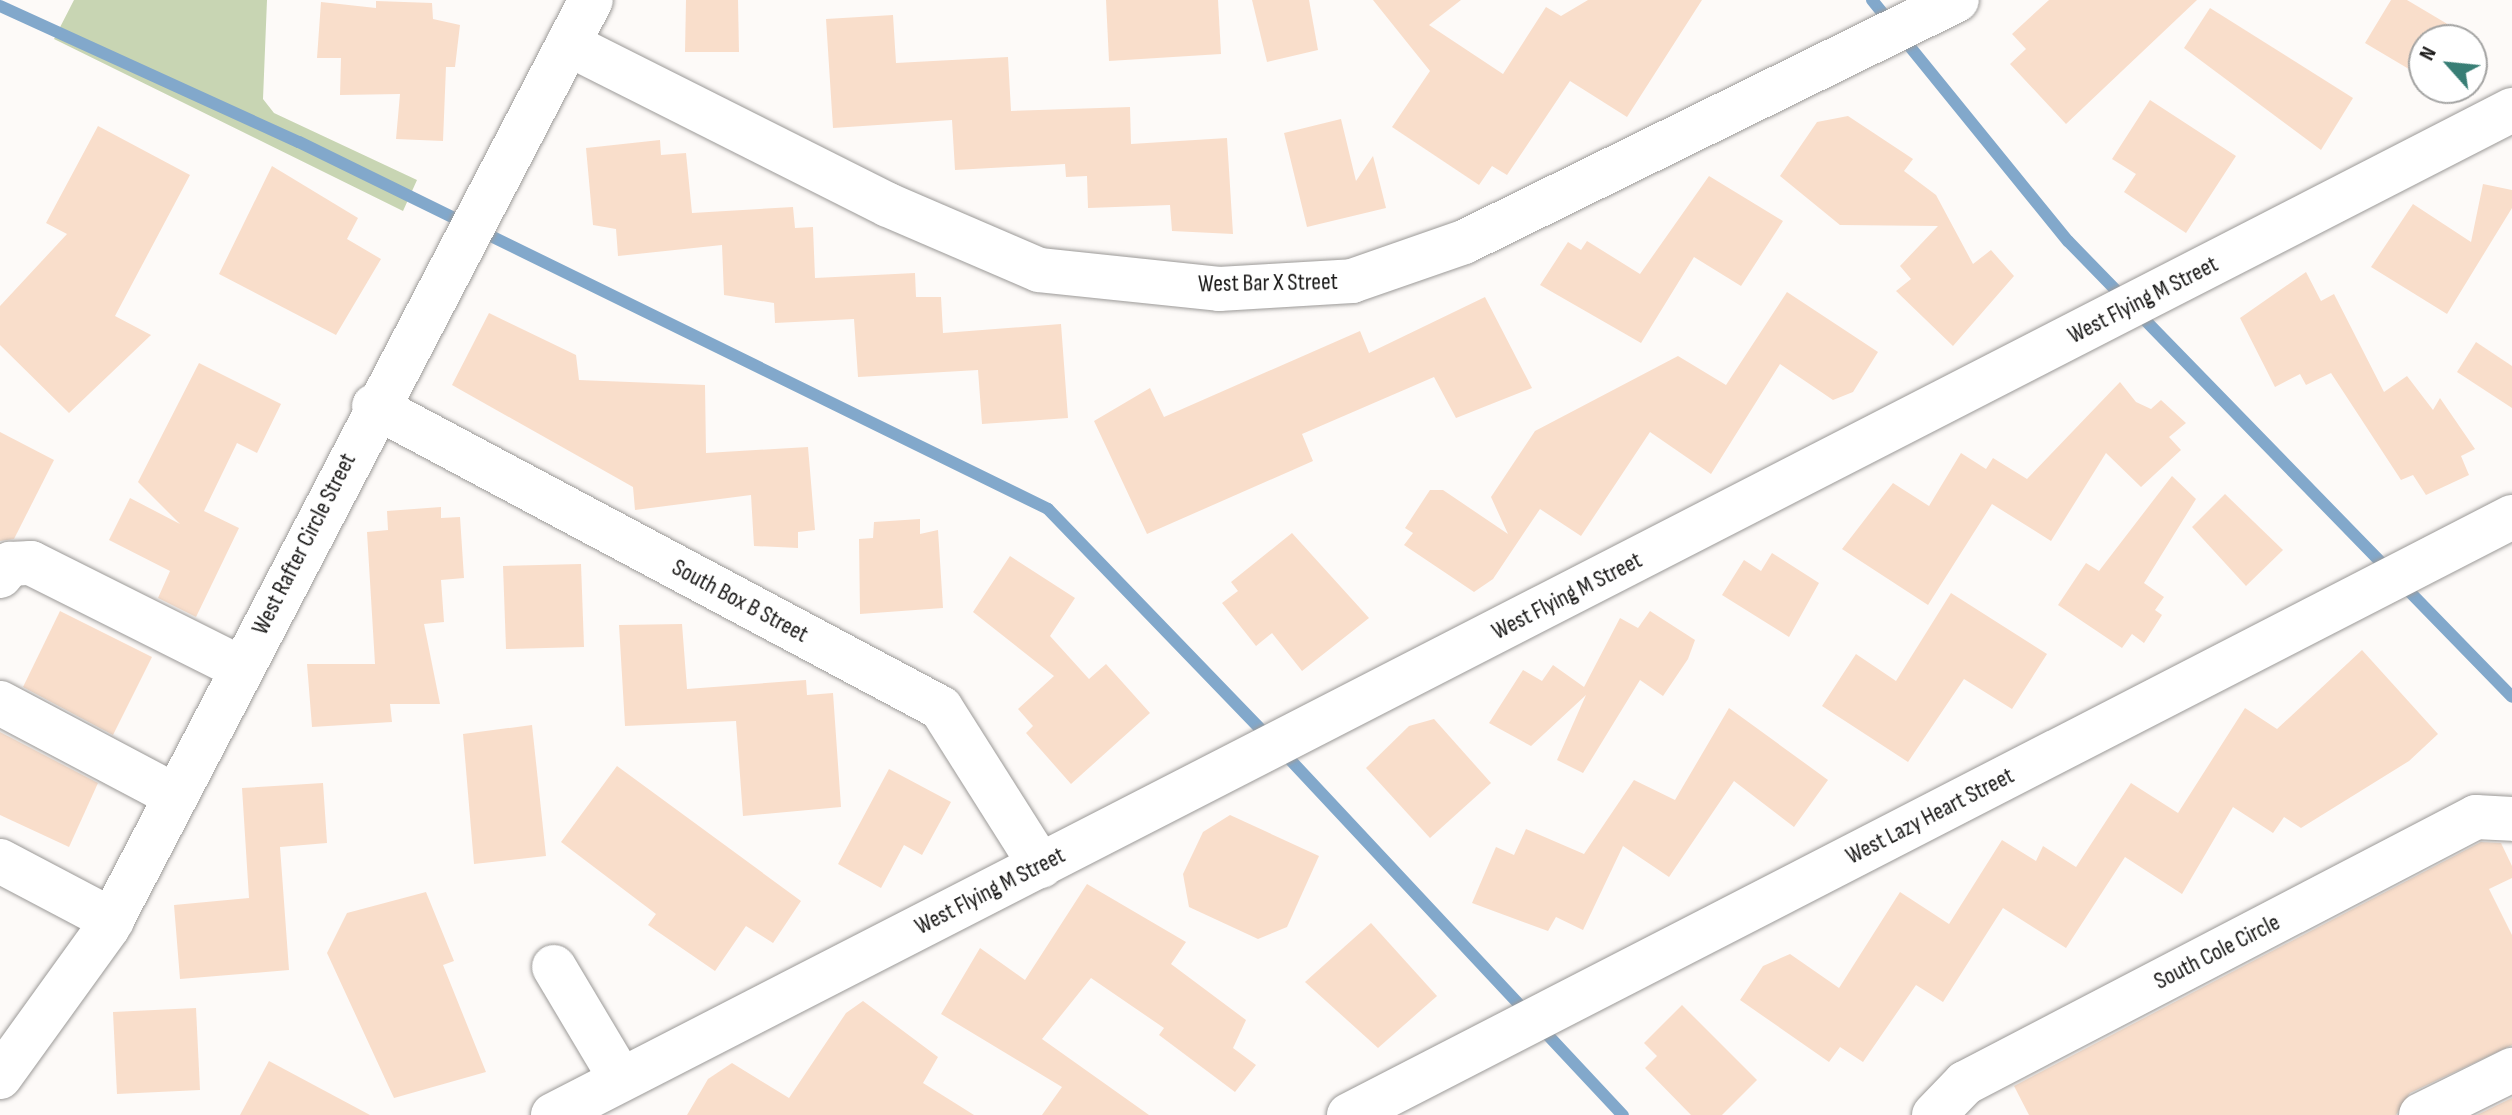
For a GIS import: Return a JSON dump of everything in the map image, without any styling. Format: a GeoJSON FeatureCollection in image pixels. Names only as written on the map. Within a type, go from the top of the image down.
{"type":"FeatureCollection","features":[{"type":"Feature","properties":{"kind":"street","name":"West Rafter Circle Street"},"geometry":{"type":"LineString","coordinates":[[0,1077],[15,1028],[112,920],[374,406],[591,0]]}},
{"type":"Feature","properties":{"kind":"street","name":"West Bar X Street"},"geometry":{"type":"LineString","coordinates":[[568,44],[888,205],[1039,270],[1219,289],[1352,281],[1464,242],[1957,0]]}},
{"type":"Feature","properties":{"kind":"street","name":"West Flying M Street"},"geometry":{"type":"LineString","coordinates":[[553,1115],[619,1076],[1041,866],[2512,110]]}},
{"type":"Feature","properties":{"kind":"street","name":"South Box B Street"},"geometry":{"type":"LineString","coordinates":[[374,406],[941,708],[1041,866]]}},
{"type":"Feature","properties":{"kind":"street","name":"West Lazy Heart Street"},"geometry":{"type":"LineString","coordinates":[[1349,1115],[2512,517]]}},
{"type":"Feature","properties":{"kind":"street"},"geometry":{"type":"LineString","coordinates":[[0,576],[10,564],[31,563],[241,668]]}},
{"type":"Feature","properties":{"kind":"street"},"geometry":{"type":"LineString","coordinates":[[0,703],[176,796]]}},
{"type":"Feature","properties":{"kind":"street","name":"South Cole Circle"},"geometry":{"type":"LineString","coordinates":[[1934,1115],[1965,1083],[2476,817],[2512,819]]}},
{"type":"Feature","properties":{"kind":"street"},"geometry":{"type":"LineString","coordinates":[[0,861],[112,920]]}},
{"type":"Feature","properties":{"kind":"street"},"geometry":{"type":"LineString","coordinates":[[554,967],[619,1076]]}},
{"type":"Feature","properties":{"kind":"street"},"geometry":{"type":"LineString","coordinates":[[2421,1115],[2512,1070]]}},
{"type":"Feature","properties":{"kind":"green space"},"geometry":{"type":"Polygon","coordinates":[[[74,0],[267,0],[263,99],[274,113],[417,180],[403,211],[54,39],[74,0]]]}},
{"type":"Feature","properties":{"kind":"building"},"geometry":{"type":"Polygon","coordinates":[[[686,0],[738,0],[739,52],[685,52],[686,0]]]}},
{"type":"Feature","properties":{"kind":"building"},"geometry":{"type":"Polygon","coordinates":[[[1106,0],[1218,0],[1221,54],[1109,61],[1106,0]]]}},
{"type":"Feature","properties":{"kind":"building"},"geometry":{"type":"Polygon","coordinates":[[[1252,0],[1309,0],[1318,50],[1267,62],[1252,0]]]}},
{"type":"Feature","properties":{"kind":"building"},"geometry":{"type":"Polygon","coordinates":[[[1373,0],[1461,0],[1429,25],[1503,74],[1546,7],[1561,16],[1588,0],[1702,0],[1627,117],[1570,81],[1507,175],[1492,166],[1479,185],[1392,127],[1430,71],[1373,0]]]}},
{"type":"Feature","properties":{"kind":"building"},"geometry":{"type":"Polygon","coordinates":[[[2049,0],[2197,0],[2066,124],[2010,64],[2026,49],[2012,34],[2049,0]]]}},
{"type":"Feature","properties":{"kind":"building"},"geometry":{"type":"Polygon","coordinates":[[[2391,0],[2407,0],[2447,24],[2408,24],[2408,69],[2365,43],[2391,0]]]}},
{"type":"Feature","properties":{"kind":"building"},"geometry":{"type":"Polygon","coordinates":[[[376,1],[432,3],[433,19],[460,25],[455,67],[446,67],[443,141],[396,139],[400,94],[340,95],[341,58],[317,58],[321,2],[376,8],[376,1]]]}},
{"type":"Feature","properties":{"kind":"building"},"geometry":{"type":"Polygon","coordinates":[[[2210,8],[2353,98],[2321,150],[2184,48],[2210,8]]]}},
{"type":"Feature","properties":{"kind":"building"},"geometry":{"type":"Polygon","coordinates":[[[893,15],[896,63],[1008,57],[1011,111],[1130,107],[1131,144],[1227,138],[1233,234],[1172,231],[1170,205],[1088,208],[1087,176],[1066,177],[1065,164],[955,170],[952,120],[833,128],[826,19],[893,15]]]}},
{"type":"Feature","properties":{"kind":"building"},"geometry":{"type":"Polygon","coordinates":[[[2150,100],[2236,156],[2186,233],[2124,192],[2136,174],[2112,159],[2150,100]]]}},
{"type":"Feature","properties":{"kind":"building"},"geometry":{"type":"Polygon","coordinates":[[[1848,116],[1913,159],[1904,171],[1936,195],[1973,264],[1991,250],[2014,276],[1953,346],[1896,291],[1911,279],[1900,266],[1938,226],[1840,225],[1780,176],[1817,122],[1848,116]]]}},
{"type":"Feature","properties":{"kind":"building"},"geometry":{"type":"Polygon","coordinates":[[[1341,119],[1356,181],[1373,156],[1386,208],[1307,227],[1284,133],[1341,119]]]}},
{"type":"Feature","properties":{"kind":"building"},"geometry":{"type":"Polygon","coordinates":[[[98,126],[190,175],[115,316],[151,335],[69,413],[0,345],[0,306],[67,234],[46,223],[98,126]]]}},
{"type":"Feature","properties":{"kind":"building"},"geometry":{"type":"Polygon","coordinates":[[[660,140],[661,155],[686,153],[692,213],[793,207],[795,228],[813,227],[815,278],[915,273],[916,297],[941,297],[943,333],[1061,324],[1068,418],[982,424],[978,370],[858,377],[854,319],[775,323],[774,303],[724,295],[722,245],[618,256],[616,229],[593,225],[586,148],[660,140]]]}},
{"type":"Feature","properties":{"kind":"building"},"geometry":{"type":"Polygon","coordinates":[[[272,166],[358,218],[347,239],[381,259],[336,335],[219,274],[272,166]]]}},
{"type":"Feature","properties":{"kind":"building"},"geometry":{"type":"Polygon","coordinates":[[[1709,176],[1783,221],[1741,286],[1694,257],[1641,343],[1540,285],[1568,242],[1581,250],[1587,241],[1640,274],[1709,176]]]}},
{"type":"Feature","properties":{"kind":"building"},"geometry":{"type":"Polygon","coordinates":[[[2483,184],[2512,190],[2512,208],[2447,314],[2371,267],[2413,204],[2471,242],[2483,184]]]}},
{"type":"Feature","properties":{"kind":"building"},"geometry":{"type":"Polygon","coordinates":[[[2306,272],[2321,301],[2334,294],[2384,392],[2407,376],[2433,410],[2440,398],[2475,449],[2461,456],[2469,475],[2426,495],[2413,475],[2401,480],[2331,373],[2306,385],[2300,374],[2275,387],[2240,318],[2306,272]]]}},
{"type":"Feature","properties":{"kind":"building"},"geometry":{"type":"Polygon","coordinates":[[[1787,292],[1878,352],[1853,392],[1833,400],[1780,364],[1711,474],[1650,432],[1581,536],[1540,509],[1493,579],[1474,592],[1404,545],[1413,533],[1405,528],[1430,490],[1443,490],[1508,534],[1491,497],[1535,431],[1678,356],[1726,385],[1787,292]]]}},
{"type":"Feature","properties":{"kind":"building"},"geometry":{"type":"Polygon","coordinates":[[[1485,297],[1532,388],[1456,418],[1434,377],[1302,434],[1313,461],[1147,534],[1094,421],[1150,388],[1164,417],[1360,331],[1369,353],[1485,297]]]}},
{"type":"Feature","properties":{"kind":"building"},"geometry":{"type":"Polygon","coordinates":[[[489,313],[576,355],[579,380],[705,385],[706,453],[808,447],[815,530],[798,532],[798,548],[754,546],[751,495],[635,510],[633,487],[452,385],[489,313]]]}},
{"type":"Feature","properties":{"kind":"building"},"geometry":{"type":"Polygon","coordinates":[[[2476,342],[2512,366],[2512,408],[2457,372],[2476,342]]]}},
{"type":"Feature","properties":{"kind":"building"},"geometry":{"type":"Polygon","coordinates":[[[199,363],[281,404],[257,453],[237,443],[204,511],[239,528],[196,617],[158,598],[170,571],[109,540],[130,498],[180,524],[138,482],[199,363]]]}},
{"type":"Feature","properties":{"kind":"building"},"geometry":{"type":"Polygon","coordinates":[[[2120,382],[2136,402],[2151,409],[2161,400],[2186,423],[2169,437],[2181,450],[2141,487],[2106,453],[2051,541],[1992,504],[1928,605],[1842,549],[1893,483],[1929,506],[1961,453],[1986,469],[1993,458],[2027,479],[2120,382]]]}},
{"type":"Feature","properties":{"kind":"building"},"geometry":{"type":"Polygon","coordinates":[[[0,432],[54,460],[14,539],[0,541],[0,432]]]}},
{"type":"Feature","properties":{"kind":"building"},"geometry":{"type":"Polygon","coordinates":[[[2172,476],[2196,499],[2144,583],[2164,597],[2155,610],[2162,615],[2144,643],[2132,634],[2122,648],[2058,605],[2086,563],[2099,571],[2172,476]]]}},
{"type":"Feature","properties":{"kind":"building"},"geometry":{"type":"Polygon","coordinates":[[[2225,494],[2283,550],[2246,586],[2192,527],[2225,494]]]}},
{"type":"Feature","properties":{"kind":"building"},"geometry":{"type":"Polygon","coordinates":[[[441,507],[441,518],[460,517],[464,578],[441,580],[444,622],[424,624],[440,704],[390,704],[392,722],[312,727],[307,664],[375,664],[367,532],[388,530],[387,511],[441,507]]]}},
{"type":"Feature","properties":{"kind":"building"},"geometry":{"type":"Polygon","coordinates":[[[920,519],[920,534],[938,530],[943,608],[860,614],[859,539],[873,538],[874,522],[920,519]]]}},
{"type":"Feature","properties":{"kind":"building"},"geometry":{"type":"Polygon","coordinates":[[[1292,533],[1369,618],[1302,671],[1272,633],[1256,646],[1222,603],[1238,591],[1231,582],[1292,533]]]}},
{"type":"Feature","properties":{"kind":"building"},"geometry":{"type":"Polygon","coordinates":[[[1772,553],[1819,583],[1789,637],[1722,595],[1744,560],[1761,571],[1772,553]]]}},
{"type":"Feature","properties":{"kind":"building"},"geometry":{"type":"Polygon","coordinates":[[[1010,556],[1075,598],[1050,636],[1089,679],[1106,664],[1150,713],[1071,784],[1026,733],[1033,726],[1018,709],[1054,676],[973,612],[1010,556]]]}},
{"type":"Feature","properties":{"kind":"building"},"geometry":{"type":"Polygon","coordinates":[[[581,564],[584,647],[506,649],[503,566],[581,564]]]}},
{"type":"Feature","properties":{"kind":"building"},"geometry":{"type":"Polygon","coordinates":[[[1951,593],[2047,654],[2012,709],[1964,679],[1908,762],[1822,706],[1856,654],[1896,681],[1951,593]]]}},
{"type":"Feature","properties":{"kind":"building"},"geometry":{"type":"Polygon","coordinates":[[[60,611],[152,657],[113,735],[23,687],[60,611]]]}},
{"type":"Feature","properties":{"kind":"building"},"geometry":{"type":"Polygon","coordinates":[[[1650,611],[1695,640],[1688,659],[1663,696],[1640,680],[1583,773],[1557,760],[1586,695],[1531,746],[1489,723],[1523,670],[1542,681],[1553,665],[1584,687],[1620,618],[1638,628],[1650,611]]]}},
{"type":"Feature","properties":{"kind":"building"},"geometry":{"type":"Polygon","coordinates":[[[682,624],[687,689],[806,680],[807,695],[833,693],[841,807],[743,816],[736,721],[625,726],[619,625],[682,624]]]}},
{"type":"Feature","properties":{"kind":"building"},"geometry":{"type":"Polygon","coordinates":[[[2362,650],[2438,734],[2409,761],[2301,828],[2284,817],[2273,833],[2233,807],[2182,894],[2125,857],[2066,948],[2003,908],[1943,1002],[1916,985],[1863,1062],[1840,1047],[1829,1062],[1740,1000],[1763,966],[1790,954],[1839,988],[1900,892],[1949,924],[2002,840],[2036,861],[2043,846],[2076,867],[2131,783],[2178,813],[2245,708],[2277,729],[2362,650]]]}},
{"type":"Feature","properties":{"kind":"building"},"geometry":{"type":"Polygon","coordinates":[[[1729,708],[1828,780],[1794,827],[1734,781],[1669,877],[1623,846],[1583,930],[1556,917],[1548,931],[1472,903],[1496,847],[1514,855],[1526,829],[1584,854],[1634,780],[1675,800],[1729,708]]]}},
{"type":"Feature","properties":{"kind":"building"},"geometry":{"type":"Polygon","coordinates":[[[1434,719],[1491,783],[1430,838],[1366,768],[1409,726],[1434,719]]]}},
{"type":"Feature","properties":{"kind":"building"},"geometry":{"type":"Polygon","coordinates":[[[532,725],[546,856],[474,864],[463,734],[532,725]]]}},
{"type":"Feature","properties":{"kind":"building"},"geometry":{"type":"Polygon","coordinates":[[[0,732],[98,783],[69,847],[0,815],[0,732]]]}},
{"type":"Feature","properties":{"kind":"building"},"geometry":{"type":"Polygon","coordinates":[[[617,766],[801,901],[773,943],[746,926],[715,971],[648,925],[656,914],[561,842],[617,766]]]}},
{"type":"Feature","properties":{"kind":"building"},"geometry":{"type":"Polygon","coordinates":[[[889,769],[951,802],[922,855],[904,845],[881,888],[838,864],[889,769]]]}},
{"type":"Feature","properties":{"kind":"building"},"geometry":{"type":"Polygon","coordinates":[[[323,783],[327,843],[280,847],[289,970],[180,979],[174,905],[249,898],[242,788],[323,783]]]}},
{"type":"Feature","properties":{"kind":"building"},"geometry":{"type":"Polygon","coordinates":[[[1230,815],[1319,856],[1287,927],[1258,939],[1189,907],[1183,874],[1203,832],[1230,815]]]}},
{"type":"Feature","properties":{"kind":"building"},"geometry":{"type":"Polygon","coordinates":[[[2481,842],[2501,843],[2512,866],[2512,878],[2489,889],[2512,935],[2512,1045],[2410,1093],[2396,1115],[2029,1115],[2014,1086],[2481,842]]]}},
{"type":"Feature","properties":{"kind":"building"},"geometry":{"type":"Polygon","coordinates":[[[1087,884],[1186,942],[1171,964],[1246,1020],[1233,1048],[1256,1065],[1235,1092],[1159,1035],[1164,1028],[1091,978],[1042,1039],[1149,1115],[1042,1115],[1062,1087],[941,1014],[980,948],[1025,980],[1087,884]]]}},
{"type":"Feature","properties":{"kind":"building"},"geometry":{"type":"Polygon","coordinates":[[[426,892],[454,961],[443,965],[486,1072],[394,1098],[327,953],[347,913],[426,892]]]}},
{"type":"Feature","properties":{"kind":"building"},"geometry":{"type":"Polygon","coordinates":[[[1371,923],[1437,996],[1378,1048],[1305,982],[1371,923]]]}},
{"type":"Feature","properties":{"kind":"building"},"geometry":{"type":"Polygon","coordinates":[[[863,1001],[938,1057],[923,1083],[974,1115],[687,1115],[708,1079],[732,1063],[789,1098],[846,1013],[863,1001]]]}},
{"type":"Feature","properties":{"kind":"building"},"geometry":{"type":"Polygon","coordinates":[[[1682,1005],[1757,1080],[1722,1115],[1691,1115],[1645,1068],[1657,1056],[1644,1043],[1682,1005]]]}},
{"type":"Feature","properties":{"kind":"building"},"geometry":{"type":"Polygon","coordinates":[[[196,1008],[200,1090],[117,1094],[113,1012],[196,1008]]]}},
{"type":"Feature","properties":{"kind":"building"},"geometry":{"type":"Polygon","coordinates":[[[269,1061],[370,1115],[240,1115],[269,1061]]]}},
{"type":"Feature","properties":{"kind":"building"},"geometry":{"type":"Polygon","coordinates":[[[2512,1098],[2512,1115],[2477,1115],[2512,1098]]]}},
{"type":"Feature","properties":{"kind":"waterway"},"geometry":{"type":"LineString","coordinates":[[1872,0],[1890,22]]}},
{"type":"Feature","properties":{"kind":"waterway"},"geometry":{"type":"LineString","coordinates":[[0,6],[299,142],[1048,509],[1269,738]]}},
{"type":"Feature","properties":{"kind":"waterway"},"geometry":{"type":"LineString","coordinates":[[1902,37],[2068,241],[2512,697]]}},
{"type":"Feature","properties":{"kind":"waterway"},"geometry":{"type":"LineString","coordinates":[[1282,751],[1623,1115]]}}]}
